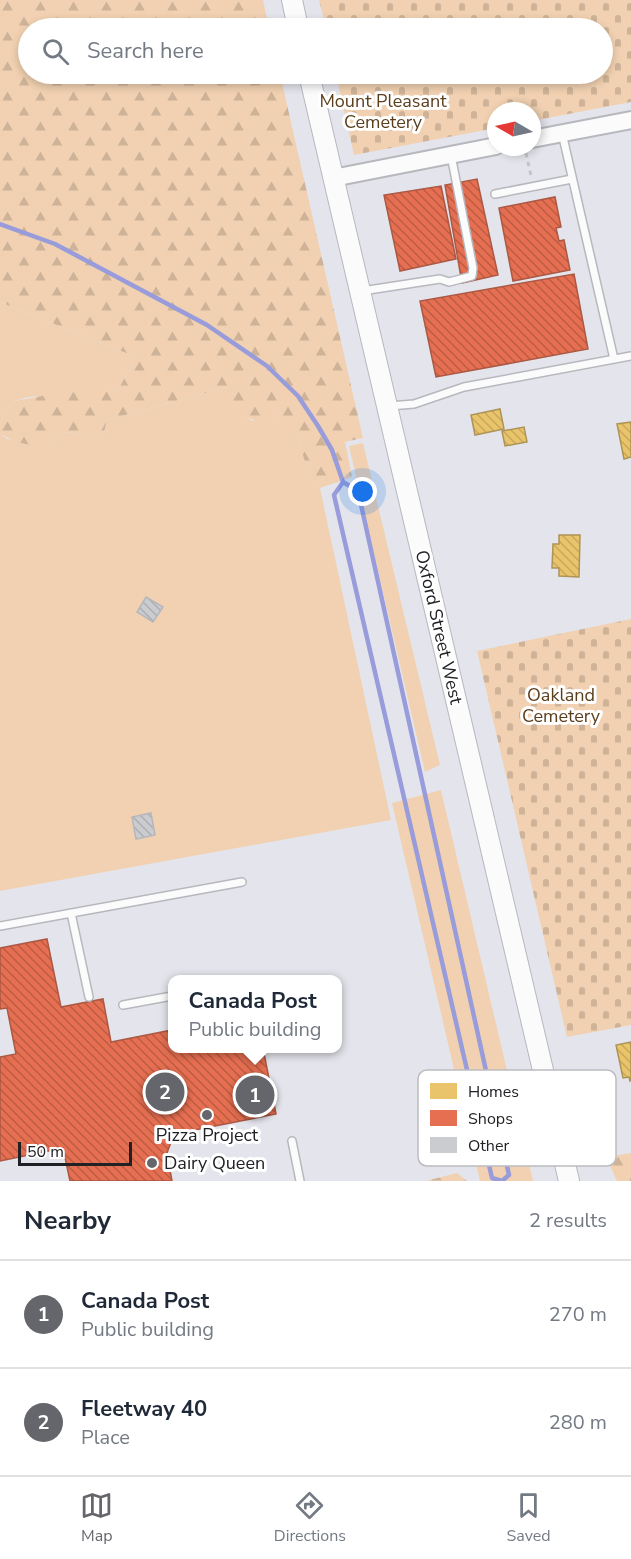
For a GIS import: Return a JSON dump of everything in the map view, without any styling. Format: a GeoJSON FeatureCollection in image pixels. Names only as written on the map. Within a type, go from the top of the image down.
{"type":"FeatureCollection","features":[{"type":"Feature","properties":{"kind":"main road"},"geometry":{"type":"LineString","coordinates":[[292,0],[296,18]]}},
{"type":"Feature","properties":{"kind":"main road","name":"Oxford Street West"},"geometry":{"type":"LineString","coordinates":[[311,84],[543,1070]]}},
{"type":"Feature","properties":{"kind":"main road","name":"Oxford Street West"},"geometry":{"type":"LineString","coordinates":[[565,1166],[569,1181]]}},
{"type":"Feature","properties":{"kind":"street"},"geometry":{"type":"LineString","coordinates":[[541,140],[562,133],[631,120]]}},
{"type":"Feature","properties":{"kind":"street"},"geometry":{"type":"LineString","coordinates":[[333,178],[487,148]]}},
{"type":"Feature","properties":{"kind":"lane"},"geometry":{"type":"LineString","coordinates":[[562,133],[614,359]]}},
{"type":"Feature","properties":{"kind":"lane"},"geometry":{"type":"LineString","coordinates":[[360,291],[440,279],[449,282],[472,276],[473,268],[451,155]]}},
{"type":"Feature","properties":{"kind":"lane"},"geometry":{"type":"LineString","coordinates":[[495,194],[572,178]]}},
{"type":"Feature","properties":{"kind":"lane"},"geometry":{"type":"LineString","coordinates":[[387,407],[414,404],[464,387],[631,356]]}},
{"type":"Feature","properties":{"kind":"lane"},"geometry":{"type":"LineString","coordinates":[[0,926],[242,882]]}},
{"type":"Feature","properties":{"kind":"lane"},"geometry":{"type":"LineString","coordinates":[[71,913],[89,997]]}},
{"type":"Feature","properties":{"kind":"lane"},"geometry":{"type":"LineString","coordinates":[[123,1005],[168,997]]}},
{"type":"Feature","properties":{"kind":"lane"},"geometry":{"type":"LineString","coordinates":[[292,1141],[300,1181]]}},
{"type":"Feature","properties":{"kind":"path"},"geometry":{"type":"LineString","coordinates":[[530,156],[533,186]]}},
{"type":"Feature","properties":{"kind":"green space"},"geometry":{"type":"Polygon","coordinates":[[[0,0],[263,0],[267,18],[18,18],[18,84],[282,84],[363,438],[345,442],[352,477],[320,488],[310,474],[299,438],[291,425],[272,415],[262,422],[236,414],[227,387],[107,420],[103,436],[62,432],[47,444],[35,445],[4,436],[0,433],[0,421],[14,401],[59,393],[118,390],[136,357],[0,302],[0,0]]]}},
{"type":"Feature","properties":{"kind":"green space","name":"Mount Pleasant Cemetery"},"geometry":{"type":"Polygon","coordinates":[[[319,0],[631,0],[631,102],[541,119],[541,102],[487,102],[487,130],[354,155],[338,84],[613,84],[613,18],[324,18],[319,0]]]}},
{"type":"Feature","properties":{"kind":"green space"},"geometry":{"type":"Polygon","coordinates":[[[0,302],[136,357],[118,390],[28,397],[14,401],[0,421],[0,302]]]}},
{"type":"Feature","properties":{"kind":"green space"},"geometry":{"type":"Polygon","coordinates":[[[227,387],[244,415],[252,421],[272,415],[286,420],[296,429],[309,473],[320,488],[391,820],[0,891],[0,433],[7,439],[48,444],[62,432],[103,436],[107,420],[227,387]]]}},
{"type":"Feature","properties":{"kind":"green space"},"geometry":{"type":"Polygon","coordinates":[[[363,443],[440,765],[425,772],[349,446],[363,443]]]}},
{"type":"Feature","properties":{"kind":"green space","name":"Oakland Cemetery"},"geometry":{"type":"Polygon","coordinates":[[[631,619],[631,1025],[567,1037],[477,651],[631,619]]]}},
{"type":"Feature","properties":{"kind":"green space"},"geometry":{"type":"Polygon","coordinates":[[[441,790],[507,1070],[454,1070],[392,803],[441,790]]]}},
{"type":"Feature","properties":{"kind":"green space"},"geometry":{"type":"Polygon","coordinates":[[[631,1153],[631,1181],[617,1181],[610,1166],[616,1166],[616,1155],[631,1153]]]}},
{"type":"Feature","properties":{"kind":"green space"},"geometry":{"type":"Polygon","coordinates":[[[477,1166],[529,1166],[533,1181],[480,1181],[477,1166]]]}},
{"type":"Feature","properties":{"kind":"green space"},"geometry":{"type":"Polygon","coordinates":[[[457,1173],[467,1181],[426,1181],[457,1173]]]}},
{"type":"Feature","properties":{"kind":"building: Homes"},"geometry":{"type":"Polygon","coordinates":[[[500,409],[504,429],[475,435],[471,415],[500,409]]]}},
{"type":"Feature","properties":{"kind":"building: Homes"},"geometry":{"type":"Polygon","coordinates":[[[631,422],[631,457],[624,459],[617,424],[631,422]]]}},
{"type":"Feature","properties":{"kind":"building: Homes"},"geometry":{"type":"Polygon","coordinates":[[[524,427],[527,442],[505,446],[502,431],[524,427]]]}},
{"type":"Feature","properties":{"kind":"building: Homes"},"geometry":{"type":"Polygon","coordinates":[[[559,535],[580,535],[579,577],[559,576],[559,568],[552,568],[553,544],[559,544],[559,535]]]}},
{"type":"Feature","properties":{"kind":"building: Homes"},"geometry":{"type":"Polygon","coordinates":[[[631,1042],[630,1081],[629,1077],[623,1078],[616,1045],[631,1042]]]}},
{"type":"Feature","properties":{"kind":"building: Shops"},"geometry":{"type":"Polygon","coordinates":[[[477,179],[498,275],[462,283],[445,185],[477,179]]]}},
{"type":"Feature","properties":{"kind":"building: Shops"},"geometry":{"type":"Polygon","coordinates":[[[441,186],[456,259],[400,271],[384,195],[441,186]]]}},
{"type":"Feature","properties":{"kind":"building: Shops"},"geometry":{"type":"Polygon","coordinates":[[[555,197],[561,227],[556,228],[559,241],[564,240],[570,270],[513,281],[499,208],[555,197]]]}},
{"type":"Feature","properties":{"kind":"building: Shops"},"geometry":{"type":"Polygon","coordinates":[[[574,274],[588,349],[436,377],[420,301],[574,274]]]}},
{"type":"Feature","properties":{"kind":"building: Shops"},"geometry":{"type":"Polygon","coordinates":[[[47,939],[61,1007],[103,999],[111,1042],[168,1031],[168,1053],[264,1053],[276,1114],[174,1134],[167,1153],[172,1181],[70,1181],[63,1148],[0,1161],[0,1057],[16,1054],[7,1008],[0,1009],[0,948],[47,939]]]}},
{"type":"Feature","properties":{"kind":"building: Other"},"geometry":{"type":"Polygon","coordinates":[[[146,597],[163,607],[153,622],[137,612],[146,597]]]}},
{"type":"Feature","properties":{"kind":"building: Other"},"geometry":{"type":"Polygon","coordinates":[[[151,813],[155,835],[136,839],[132,817],[151,813]]]}},
{"type":"Feature","properties":{"kind":"waterway"},"geometry":{"type":"LineString","coordinates":[[0,224],[55,244],[207,325],[267,366],[298,396],[332,450],[343,482],[358,491],[486,1070]]}},
{"type":"Feature","properties":{"kind":"waterway"},"geometry":{"type":"LineString","coordinates":[[343,482],[334,495],[467,1070]]}},
{"type":"Feature","properties":{"kind":"waterway"},"geometry":{"type":"LineString","coordinates":[[489,1166],[492,1178],[502,1181]]}},
{"type":"Feature","properties":{"kind":"waterway"},"geometry":{"type":"LineString","coordinates":[[502,1181],[509,1175],[507,1166]]}},
{"type":"Feature","properties":{"kind":"place","name":"Fleetway 40"},"geometry":{"type":"Point","coordinates":[165,1092]}},
{"type":"Feature","properties":{"kind":"place","name":"Canada Post"},"geometry":{"type":"Point","coordinates":[255,1095]}},
{"type":"Feature","properties":{"kind":"place","name":"Pizza Project"},"geometry":{"type":"Point","coordinates":[207,1115]}},
{"type":"Feature","properties":{"kind":"place","name":"Dairy Queen"},"geometry":{"type":"Point","coordinates":[152,1163]}}]}
